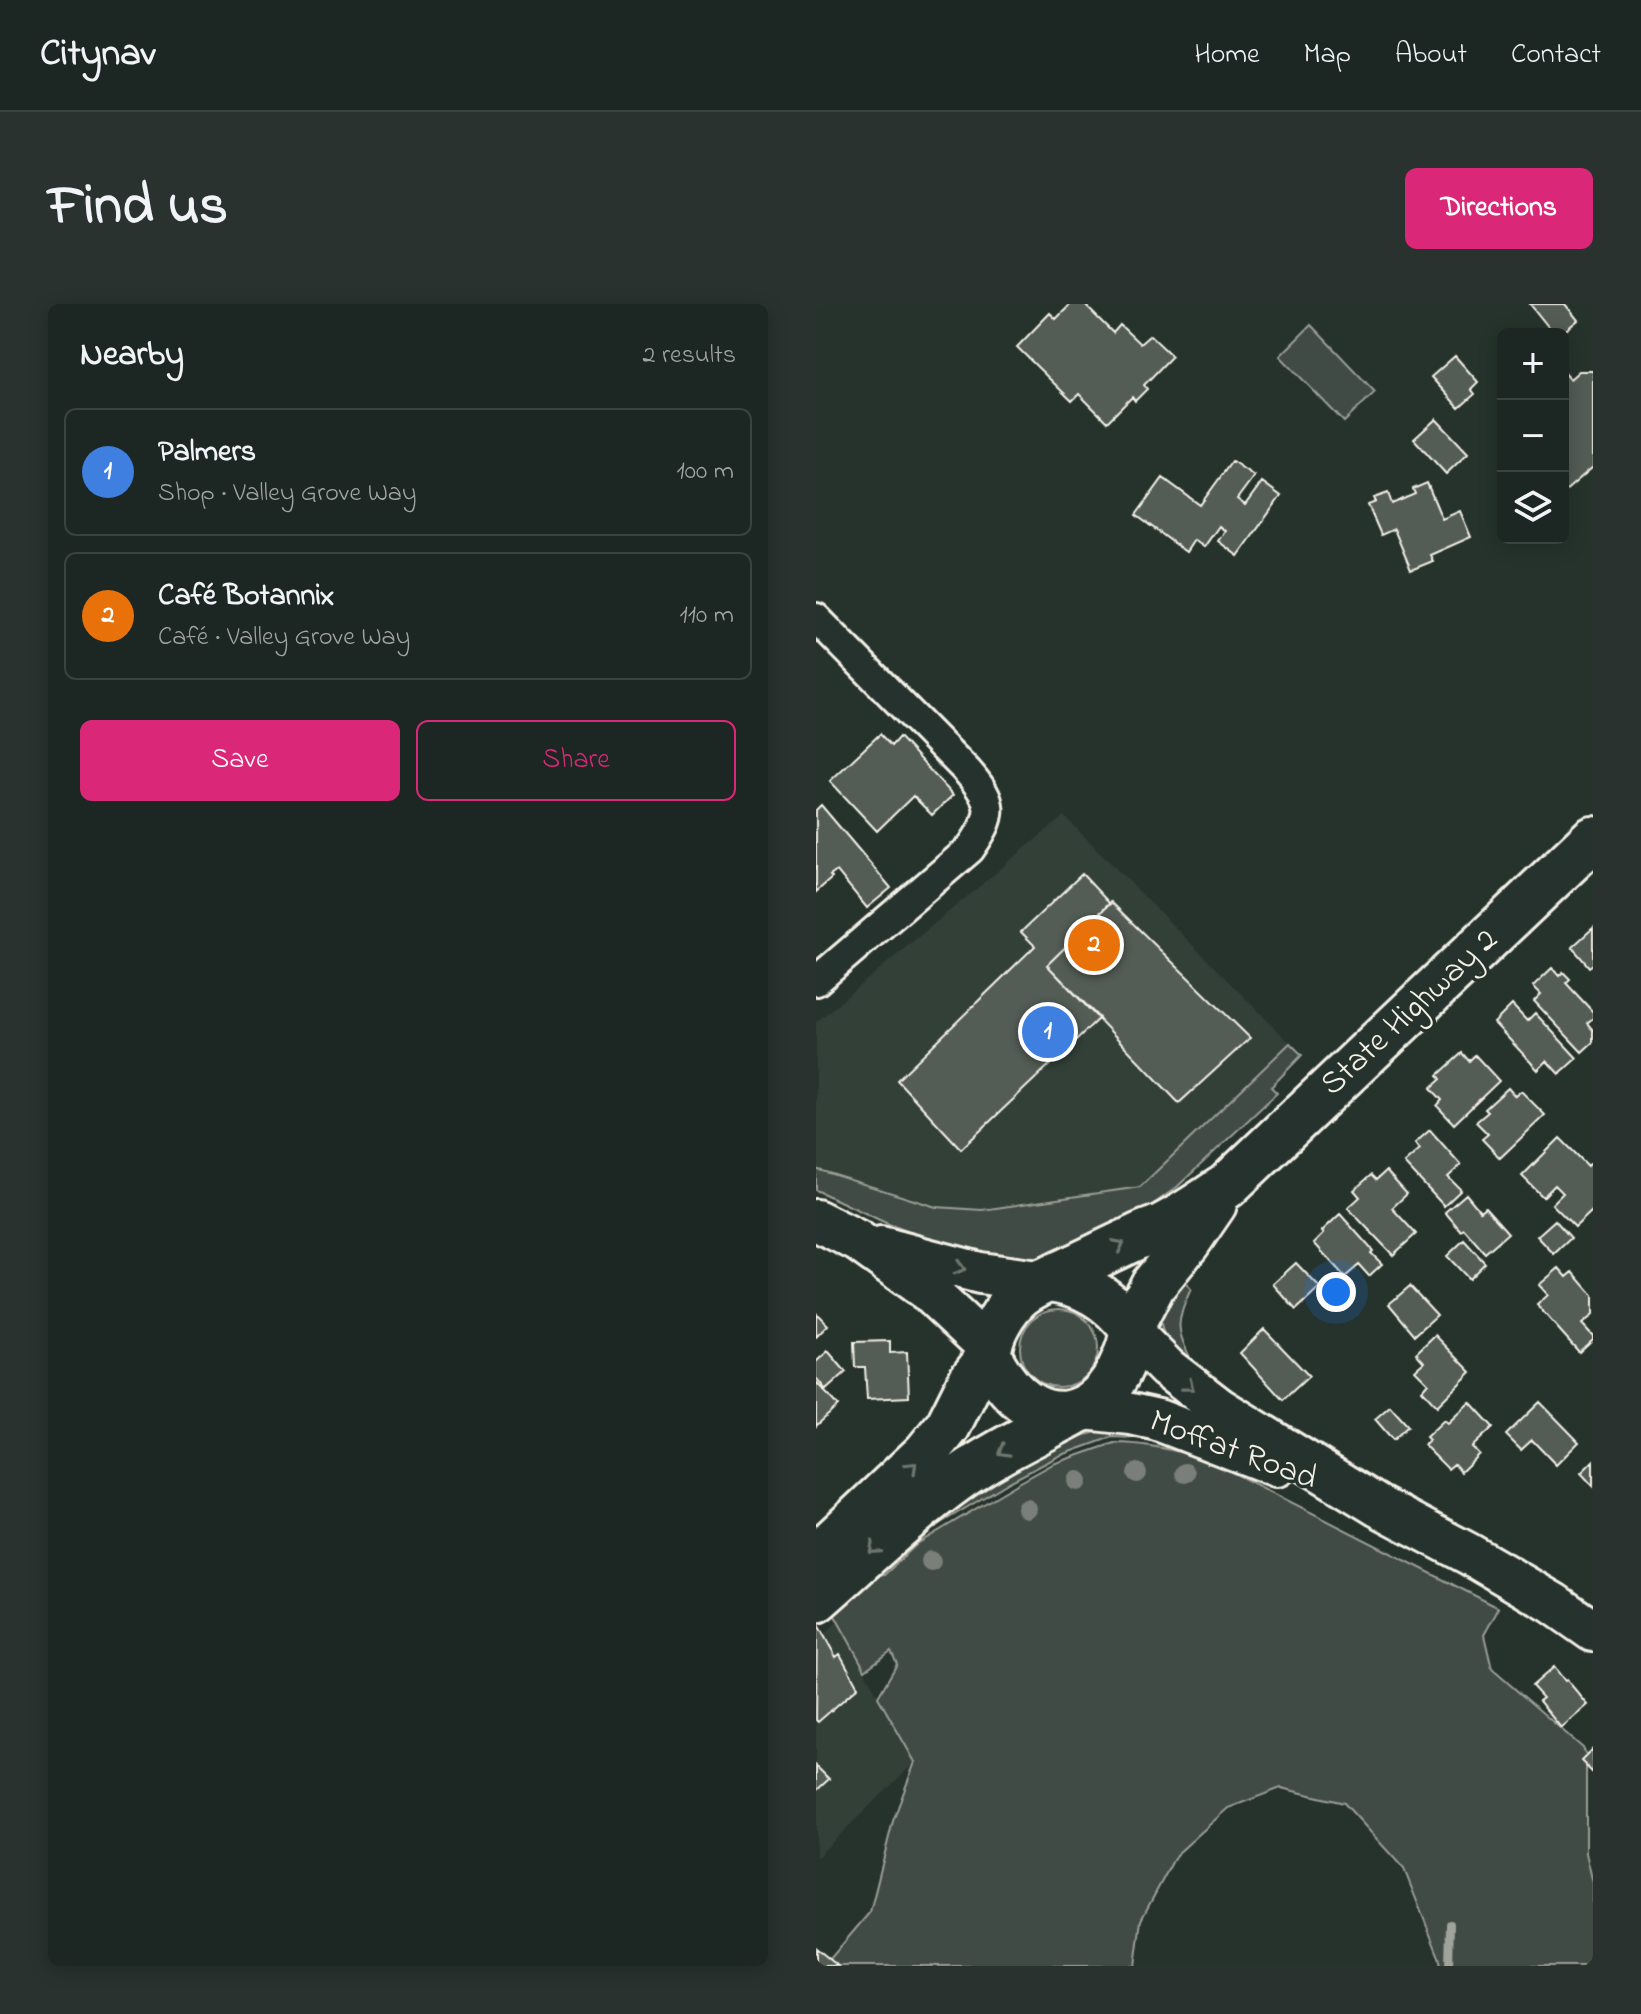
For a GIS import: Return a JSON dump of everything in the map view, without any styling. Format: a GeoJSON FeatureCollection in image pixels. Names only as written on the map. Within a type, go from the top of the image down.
{"type":"FeatureCollection","features":[{"type":"Feature","properties":{"kind":"highway","name":"State Highway 2"},"geometry":{"type":"LineString","coordinates":[[1047,1280],[1165,1225],[1227,1186],[1593,839]]}},
{"type":"Feature","properties":{"kind":"highway","name":"State Highway 2"},"geometry":{"type":"LineString","coordinates":[[1132,1330],[1153,1285],[1227,1186]]}},
{"type":"Feature","properties":{"kind":"highway"},"geometry":{"type":"LineString","coordinates":[[816,1557],[926,1453],[948,1426],[989,1352],[992,1337],[1005,1311],[1018,1297],[1047,1280],[1074,1284],[1101,1296],[1132,1330],[1116,1378],[1103,1396],[960,1477],[816,1600]]}},
{"type":"Feature","properties":{"kind":"highway"},"geometry":{"type":"LineString","coordinates":[[989,1352],[1011,1390],[1025,1403],[1060,1414],[1078,1412]]}},
{"type":"Feature","properties":{"kind":"main road"},"geometry":{"type":"LineString","coordinates":[[816,1220],[858,1241],[929,1292],[989,1352]]}},
{"type":"Feature","properties":{"kind":"main road"},"geometry":{"type":"LineString","coordinates":[[858,1241],[980,1273],[1047,1280]]}},
{"type":"Feature","properties":{"kind":"main road","name":"Moffat Road"},"geometry":{"type":"LineString","coordinates":[[1132,1330],[1167,1368],[1219,1408],[1378,1506],[1517,1581],[1593,1631]]}},
{"type":"Feature","properties":{"kind":"main road","name":"Moffat Road"},"geometry":{"type":"LineString","coordinates":[[1078,1412],[1131,1414],[1173,1425],[1378,1506]]}},
{"type":"Feature","properties":{"kind":"street"},"geometry":{"type":"LineString","coordinates":[[816,618],[967,771],[987,799],[989,814],[984,830],[970,849],[816,981]]}},
{"type":"Feature","properties":{"kind":"shaded area"},"geometry":{"type":"Polygon","coordinates":[[[1311,325],[1375,392],[1344,422],[1280,356],[1311,325]]]}},
{"type":"Feature","properties":{"kind":"shaded area"},"geometry":{"type":"Polygon","coordinates":[[[1064,816],[1302,1055],[1167,1186],[1010,1232],[816,1178],[816,1022],[1064,816]]]}},
{"type":"Feature","properties":{"kind":"shaded area"},"geometry":{"type":"Polygon","coordinates":[[[1290,1043],[1302,1055],[1271,1087],[1277,1093],[1177,1187],[1147,1209],[1066,1251],[1014,1261],[975,1257],[886,1223],[816,1190],[816,1169],[936,1207],[982,1210],[1140,1187],[1290,1043]]]}},
{"type":"Feature","properties":{"kind":"shaded area"},"geometry":{"type":"Polygon","coordinates":[[[1181,1278],[1191,1289],[1182,1311],[1180,1327],[1193,1364],[1170,1342],[1161,1324],[1166,1305],[1181,1278]]]}},
{"type":"Feature","properties":{"kind":"shaded area"},"geometry":{"type":"Polygon","coordinates":[[[1051,1309],[1067,1309],[1081,1315],[1092,1326],[1098,1348],[1092,1370],[1081,1381],[1067,1387],[1051,1387],[1037,1381],[1026,1370],[1020,1356],[1020,1340],[1026,1326],[1037,1315],[1051,1309]]]}},
{"type":"Feature","properties":{"kind":"shaded area"},"geometry":{"type":"Polygon","coordinates":[[[1102,1431],[1165,1438],[1162,1443],[1112,1437],[1059,1456],[914,1539],[939,1512],[1063,1440],[1102,1431]]]}},
{"type":"Feature","properties":{"kind":"shaded area"},"geometry":{"type":"Polygon","coordinates":[[[1114,1443],[1163,1448],[1210,1461],[1499,1608],[1484,1635],[1492,1669],[1583,1748],[1586,1755],[1586,1853],[1593,1883],[1593,1966],[1441,1966],[1404,1869],[1344,1803],[1281,1788],[1228,1808],[1176,1855],[1141,1920],[1135,1966],[824,1966],[870,1912],[893,1821],[915,1762],[878,1697],[897,1664],[891,1651],[865,1670],[834,1614],[881,1574],[884,1575],[917,1544],[1053,1464],[1114,1443]]]}},
{"type":"Feature","properties":{"kind":"shaded area"},"geometry":{"type":"Polygon","coordinates":[[[837,1622],[915,1762],[816,1858],[816,1642],[837,1622]]]}},
{"type":"Feature","properties":{"kind":"building"},"geometry":{"type":"Polygon","coordinates":[[[1071,304],[1084,304],[1113,333],[1120,325],[1140,344],[1150,335],[1172,356],[1144,385],[1147,389],[1135,401],[1132,397],[1107,422],[1079,394],[1072,401],[1017,347],[1050,313],[1056,319],[1071,304]]]}},
{"type":"Feature","properties":{"kind":"building"},"geometry":{"type":"Polygon","coordinates":[[[1530,304],[1565,304],[1578,320],[1568,328],[1549,328],[1530,304]]]}},
{"type":"Feature","properties":{"kind":"building"},"geometry":{"type":"Polygon","coordinates":[[[1455,356],[1478,382],[1471,389],[1475,394],[1459,408],[1431,377],[1455,356]]]}},
{"type":"Feature","properties":{"kind":"building"},"geometry":{"type":"Polygon","coordinates":[[[1579,371],[1593,371],[1593,467],[1569,488],[1569,378],[1579,371]]]}},
{"type":"Feature","properties":{"kind":"building"},"geometry":{"type":"Polygon","coordinates":[[[1436,419],[1468,453],[1446,474],[1414,439],[1436,419]]]}},
{"type":"Feature","properties":{"kind":"building"},"geometry":{"type":"Polygon","coordinates":[[[1232,461],[1254,476],[1237,499],[1245,505],[1262,482],[1281,496],[1238,556],[1218,541],[1225,531],[1219,526],[1204,547],[1194,540],[1186,552],[1136,515],[1163,478],[1200,505],[1232,461]]]}},
{"type":"Feature","properties":{"kind":"building"},"geometry":{"type":"Polygon","coordinates":[[[1427,483],[1442,519],[1460,511],[1471,537],[1430,555],[1433,561],[1411,570],[1394,529],[1381,535],[1368,505],[1376,502],[1374,498],[1388,493],[1392,504],[1415,494],[1413,489],[1427,483]]]}},
{"type":"Feature","properties":{"kind":"building"},"geometry":{"type":"Polygon","coordinates":[[[880,734],[891,746],[899,737],[953,795],[932,815],[913,796],[877,831],[830,781],[880,734]]]}},
{"type":"Feature","properties":{"kind":"building"},"geometry":{"type":"Polygon","coordinates":[[[821,805],[891,888],[867,908],[837,871],[816,892],[816,810],[821,805]]]}},
{"type":"Feature","properties":{"kind":"building"},"geometry":{"type":"Polygon","coordinates":[[[1082,874],[1110,904],[1047,965],[1099,1018],[961,1149],[897,1080],[1035,946],[1021,932],[1082,874]]]}},
{"type":"Feature","properties":{"kind":"building"},"geometry":{"type":"Polygon","coordinates":[[[1111,902],[1250,1038],[1179,1103],[1047,965],[1111,902]]]}},
{"type":"Feature","properties":{"kind":"building"},"geometry":{"type":"Polygon","coordinates":[[[1593,928],[1593,964],[1589,967],[1572,947],[1593,928]]]}},
{"type":"Feature","properties":{"kind":"building"},"geometry":{"type":"Polygon","coordinates":[[[1552,968],[1559,976],[1563,972],[1570,979],[1566,983],[1593,1012],[1593,1018],[1587,1023],[1593,1030],[1593,1042],[1582,1052],[1534,1001],[1541,994],[1533,986],[1552,968]]]}},
{"type":"Feature","properties":{"kind":"building"},"geometry":{"type":"Polygon","coordinates":[[[1512,1005],[1527,1021],[1535,1013],[1577,1058],[1559,1074],[1547,1061],[1538,1070],[1494,1023],[1512,1005]]]}},
{"type":"Feature","properties":{"kind":"building"},"geometry":{"type":"Polygon","coordinates":[[[1462,1053],[1469,1061],[1475,1055],[1499,1081],[1454,1124],[1437,1106],[1442,1100],[1431,1088],[1441,1079],[1438,1075],[1462,1053]]]}},
{"type":"Feature","properties":{"kind":"building"},"geometry":{"type":"Polygon","coordinates":[[[1508,1088],[1515,1096],[1521,1091],[1545,1115],[1500,1158],[1482,1139],[1488,1134],[1476,1122],[1508,1088]]]}},
{"type":"Feature","properties":{"kind":"building"},"geometry":{"type":"Polygon","coordinates":[[[1430,1130],[1461,1165],[1448,1177],[1461,1190],[1444,1206],[1404,1163],[1420,1149],[1415,1143],[1430,1130]]]}},
{"type":"Feature","properties":{"kind":"building"},"geometry":{"type":"Polygon","coordinates":[[[1560,1138],[1588,1166],[1593,1161],[1593,1210],[1575,1227],[1552,1204],[1563,1193],[1555,1185],[1543,1197],[1522,1176],[1560,1138]]]}},
{"type":"Feature","properties":{"kind":"building"},"geometry":{"type":"Polygon","coordinates":[[[1386,1171],[1407,1194],[1392,1208],[1416,1234],[1393,1255],[1348,1208],[1360,1197],[1354,1190],[1371,1175],[1376,1180],[1386,1171]]]}},
{"type":"Feature","properties":{"kind":"building"},"geometry":{"type":"Polygon","coordinates":[[[1466,1194],[1480,1211],[1485,1207],[1508,1233],[1485,1253],[1445,1212],[1466,1194]]]}},
{"type":"Feature","properties":{"kind":"building"},"geometry":{"type":"Polygon","coordinates":[[[1340,1214],[1382,1264],[1369,1276],[1359,1265],[1345,1277],[1314,1243],[1340,1214]]]}},
{"type":"Feature","properties":{"kind":"building"},"geometry":{"type":"Polygon","coordinates":[[[1555,1220],[1571,1238],[1554,1254],[1537,1236],[1555,1220]]]}},
{"type":"Feature","properties":{"kind":"building"},"geometry":{"type":"Polygon","coordinates":[[[1464,1240],[1485,1263],[1469,1279],[1447,1256],[1464,1240]]]}},
{"type":"Feature","properties":{"kind":"building"},"geometry":{"type":"Polygon","coordinates":[[[1296,1263],[1320,1288],[1296,1310],[1273,1284],[1296,1263]]]}},
{"type":"Feature","properties":{"kind":"building"},"geometry":{"type":"Polygon","coordinates":[[[1559,1268],[1567,1277],[1573,1272],[1593,1295],[1593,1315],[1582,1324],[1593,1339],[1579,1352],[1537,1305],[1548,1295],[1539,1285],[1559,1268]]]}},
{"type":"Feature","properties":{"kind":"building"},"geometry":{"type":"Polygon","coordinates":[[[1410,1286],[1437,1315],[1415,1335],[1389,1304],[1410,1286]]]}},
{"type":"Feature","properties":{"kind":"building"},"geometry":{"type":"Polygon","coordinates":[[[816,1313],[828,1325],[816,1337],[816,1313]]]}},
{"type":"Feature","properties":{"kind":"building"},"geometry":{"type":"Polygon","coordinates":[[[1264,1329],[1309,1376],[1283,1400],[1240,1353],[1264,1329]]]}},
{"type":"Feature","properties":{"kind":"building"},"geometry":{"type":"Polygon","coordinates":[[[1435,1335],[1471,1372],[1437,1406],[1422,1390],[1428,1383],[1415,1370],[1424,1362],[1416,1353],[1435,1335]]]}},
{"type":"Feature","properties":{"kind":"building"},"geometry":{"type":"Polygon","coordinates":[[[890,1341],[890,1353],[907,1352],[909,1397],[867,1399],[865,1367],[855,1367],[854,1342],[890,1341]]]}},
{"type":"Feature","properties":{"kind":"building"},"geometry":{"type":"Polygon","coordinates":[[[828,1351],[846,1372],[826,1390],[816,1378],[816,1362],[828,1351]]]}},
{"type":"Feature","properties":{"kind":"building"},"geometry":{"type":"Polygon","coordinates":[[[816,1382],[838,1406],[816,1426],[816,1382]]]}},
{"type":"Feature","properties":{"kind":"building"},"geometry":{"type":"Polygon","coordinates":[[[1470,1402],[1493,1427],[1472,1447],[1479,1454],[1461,1472],[1454,1464],[1448,1469],[1424,1445],[1429,1440],[1426,1437],[1444,1420],[1448,1423],[1470,1402]]]}},
{"type":"Feature","properties":{"kind":"building"},"geometry":{"type":"Polygon","coordinates":[[[1540,1402],[1579,1442],[1556,1465],[1532,1440],[1521,1450],[1506,1435],[1540,1402]]]}},
{"type":"Feature","properties":{"kind":"building"},"geometry":{"type":"Polygon","coordinates":[[[1390,1406],[1408,1426],[1393,1440],[1375,1419],[1390,1406]]]}},
{"type":"Feature","properties":{"kind":"building"},"geometry":{"type":"Polygon","coordinates":[[[1593,1461],[1593,1486],[1581,1473],[1593,1461]]]}},
{"type":"Feature","properties":{"kind":"building"},"geometry":{"type":"Polygon","coordinates":[[[817,1623],[836,1657],[840,1654],[858,1687],[818,1722],[816,1720],[817,1623]]]}},
{"type":"Feature","properties":{"kind":"building"},"geometry":{"type":"Polygon","coordinates":[[[1554,1667],[1588,1705],[1561,1728],[1539,1701],[1543,1698],[1532,1686],[1554,1667]]]}},
{"type":"Feature","properties":{"kind":"building"},"geometry":{"type":"Polygon","coordinates":[[[1593,1749],[1593,1773],[1581,1761],[1593,1749]]]}},
{"type":"Feature","properties":{"kind":"building"},"geometry":{"type":"Polygon","coordinates":[[[816,1766],[829,1779],[816,1791],[816,1766]]]}},
{"type":"Feature","properties":{"kind":"building"},"geometry":{"type":"Polygon","coordinates":[[[816,1948],[838,1966],[816,1966],[816,1948]]]}},
{"type":"Feature","properties":{"kind":"waterway"},"geometry":{"type":"LineString","coordinates":[[1449,1966],[1450,1924]]}},
{"type":"Feature","properties":{"kind":"place","name":"Café Botannix"},"geometry":{"type":"Point","coordinates":[1094,945]}},
{"type":"Feature","properties":{"kind":"place","name":"Palmers"},"geometry":{"type":"Point","coordinates":[1048,1032]}}]}
